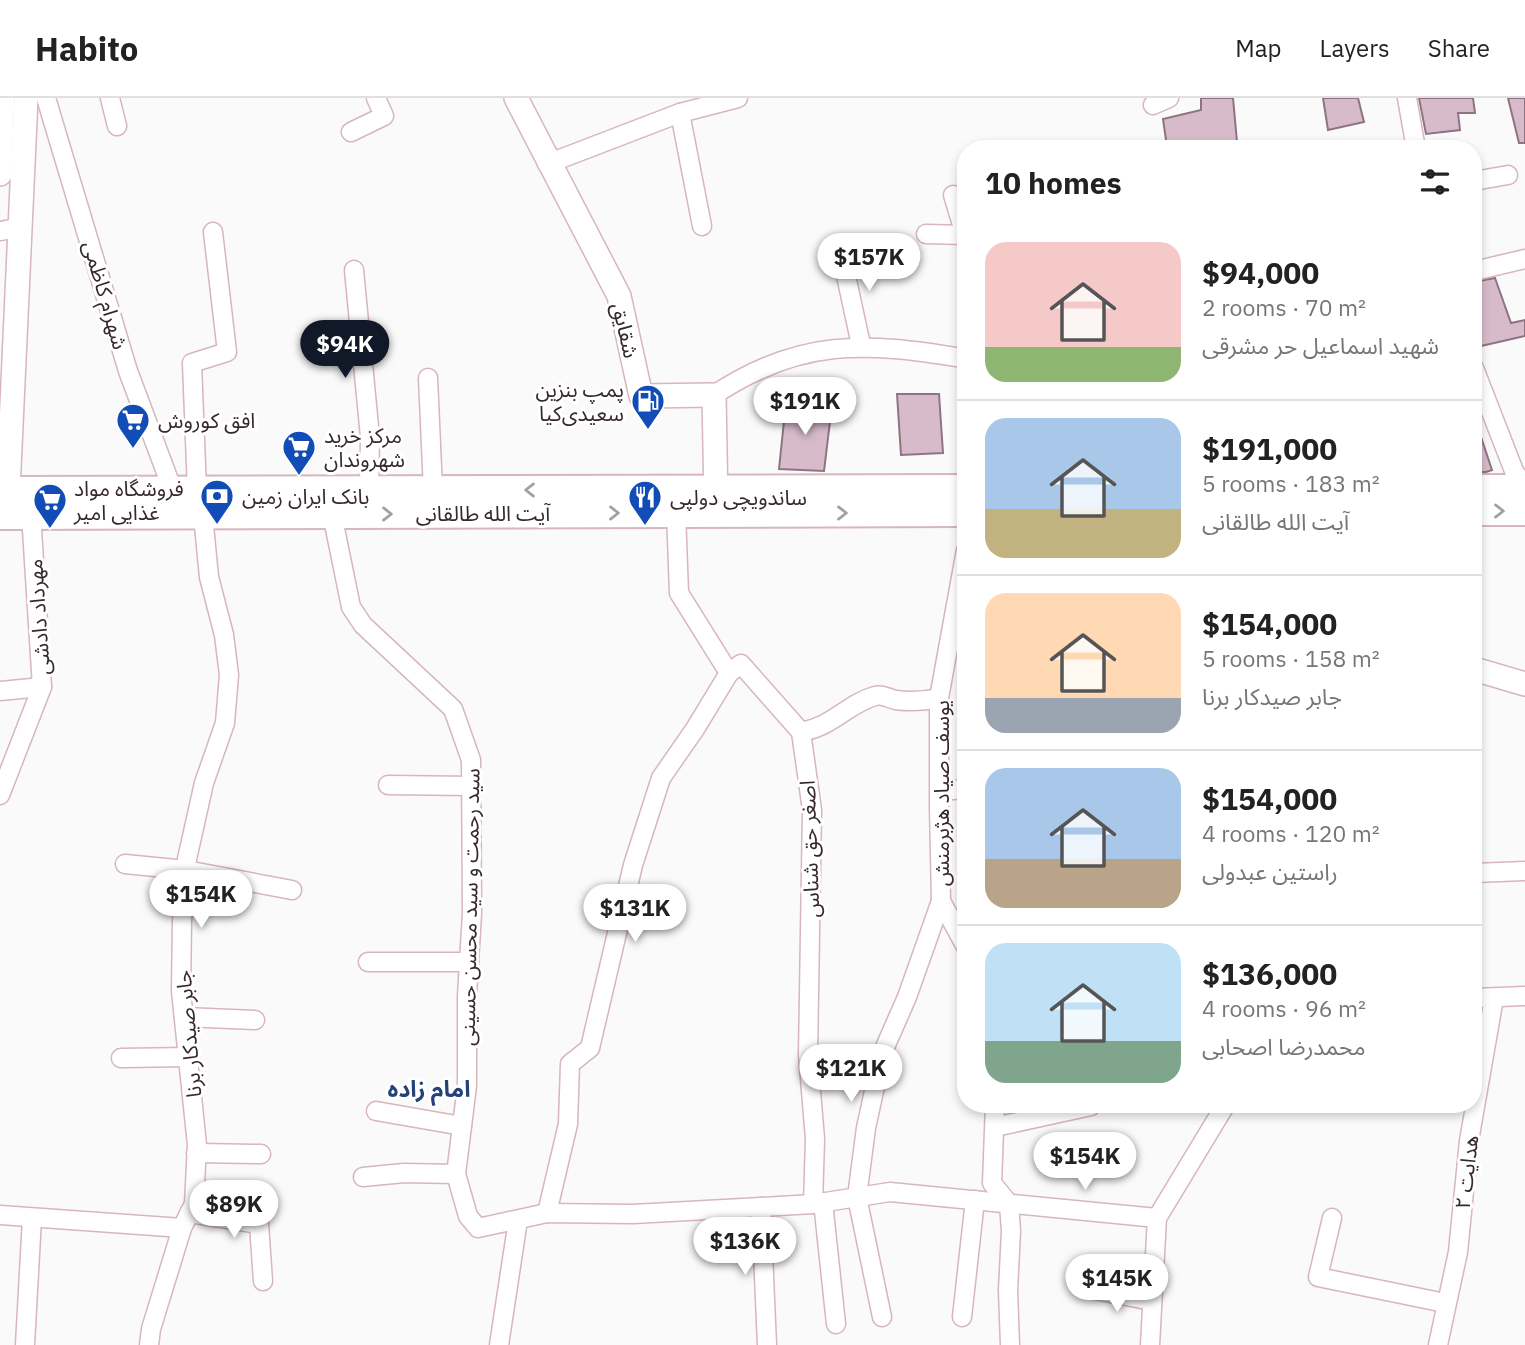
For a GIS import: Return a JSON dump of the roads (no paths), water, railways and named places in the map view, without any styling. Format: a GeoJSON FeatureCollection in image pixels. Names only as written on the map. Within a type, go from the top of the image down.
{"type":"FeatureCollection","features":[{"type":"Feature","properties":{"kind":"main road"},"geometry":{"type":"LineString","coordinates":[[1482,489],[1525,488]]}},
{"type":"Feature","properties":{"kind":"main road","name":"آیت الله طالقانی"},"geometry":{"type":"LineString","coordinates":[[716,501],[957,489]]}},
{"type":"Feature","properties":{"kind":"main road","name":"آیت الله طالقانی"},"geometry":{"type":"LineString","coordinates":[[9,505],[369,490],[433,490],[676,501]]}},
{"type":"Feature","properties":{"kind":"main road","name":"آیت الله طالقانی"},"geometry":{"type":"LineString","coordinates":[[9,505],[191,499],[332,514],[716,501],[957,512]]}},
{"type":"Feature","properties":{"kind":"main road"},"geometry":{"type":"LineString","coordinates":[[1482,511],[1525,511]]}},
{"type":"Feature","properties":{"kind":"street"},"geometry":{"type":"LineString","coordinates":[[0,174],[3,98]]}},
{"type":"Feature","properties":{"kind":"street"},"geometry":{"type":"LineString","coordinates":[[9,505],[6,348],[9,230],[26,98]]}},
{"type":"Feature","properties":{"kind":"street","name":"شهرام کاظمی"},"geometry":{"type":"LineString","coordinates":[[46,98],[128,372],[191,499]]}},
{"type":"Feature","properties":{"kind":"street"},"geometry":{"type":"LineString","coordinates":[[110,98],[117,126]]}},
{"type":"Feature","properties":{"kind":"street"},"geometry":{"type":"LineString","coordinates":[[351,132],[384,116],[376,98]]}},
{"type":"Feature","properties":{"kind":"street","name":"شقایق"},"geometry":{"type":"LineString","coordinates":[[516,98],[547,164],[619,296],[641,396],[714,395]]}},
{"type":"Feature","properties":{"kind":"street"},"geometry":{"type":"LineString","coordinates":[[547,164],[680,113],[738,98]]}},
{"type":"Feature","properties":{"kind":"street"},"geometry":{"type":"LineString","coordinates":[[1407,98],[1414,140]]}},
{"type":"Feature","properties":{"kind":"street"},"geometry":{"type":"LineString","coordinates":[[680,113],[702,226]]}},
{"type":"Feature","properties":{"kind":"street"},"geometry":{"type":"LineString","coordinates":[[1482,180],[1508,175]]}},
{"type":"Feature","properties":{"kind":"street"},"geometry":{"type":"LineString","coordinates":[[953,195],[957,208]]}},
{"type":"Feature","properties":{"kind":"street"},"geometry":{"type":"LineString","coordinates":[[191,499],[191,363],[227,352],[213,232]]}},
{"type":"Feature","properties":{"kind":"street"},"geometry":{"type":"LineString","coordinates":[[926,234],[957,236]]}},
{"type":"Feature","properties":{"kind":"street"},"geometry":{"type":"LineString","coordinates":[[840,248],[860,345]]}},
{"type":"Feature","properties":{"kind":"street"},"geometry":{"type":"LineString","coordinates":[[1482,269],[1525,259]]}},
{"type":"Feature","properties":{"kind":"street"},"geometry":{"type":"LineString","coordinates":[[355,270],[370,437],[369,490]]}},
{"type":"Feature","properties":{"kind":"street"},"geometry":{"type":"LineString","coordinates":[[716,501],[714,395],[746,374],[782,361],[830,349],[860,345],[957,357]]}},
{"type":"Feature","properties":{"kind":"street"},"geometry":{"type":"LineString","coordinates":[[428,378],[433,490]]}},
{"type":"Feature","properties":{"kind":"street"},"geometry":{"type":"LineString","coordinates":[[1482,389],[1514,471],[1525,488]]}},
{"type":"Feature","properties":{"kind":"street","name":"جابر صیدکار برنا"},"geometry":{"type":"LineString","coordinates":[[149,1345],[150,1329],[194,1204],[196,1153],[190,1057],[184,1017],[182,932],[186,870],[204,783],[226,723],[229,675],[224,635],[191,499]]}},
{"type":"Feature","properties":{"kind":"street"},"geometry":{"type":"LineString","coordinates":[[676,501],[679,593],[729,673]]}},
{"type":"Feature","properties":{"kind":"street","name":"مهرداد دادشی"},"geometry":{"type":"LineString","coordinates":[[0,795],[43,687],[9,505]]}},
{"type":"Feature","properties":{"kind":"street","name":"سید رحمت و سید محسن حسینی"},"geometry":{"type":"LineString","coordinates":[[332,514],[351,607],[372,634],[453,709],[471,760],[467,1086],[456,1174],[467,1216],[478,1228],[547,1213],[633,1214],[761,1207],[818,1203],[890,1192],[1157,1218]]}},
{"type":"Feature","properties":{"kind":"street","name":"یوسف صیاد هژبرمنش"},"geometry":{"type":"LineString","coordinates":[[957,599],[939,698],[941,901],[957,930]]}},
{"type":"Feature","properties":{"kind":"street"},"geometry":{"type":"LineString","coordinates":[[547,1213],[568,1124],[570,1064],[590,1048],[633,865],[661,778],[729,673],[741,664],[802,732],[838,719],[863,700],[879,694],[896,700],[922,701],[939,698]]}},
{"type":"Feature","properties":{"kind":"street"},"geometry":{"type":"LineString","coordinates":[[1482,671],[1525,684]]}},
{"type":"Feature","properties":{"kind":"street"},"geometry":{"type":"LineString","coordinates":[[0,691],[43,687]]}},
{"type":"Feature","properties":{"kind":"street","name":"اصغر حق شناس"},"geometry":{"type":"LineString","coordinates":[[802,732],[812,810],[808,1055],[818,1203],[836,1324]]}},
{"type":"Feature","properties":{"kind":"street"},"geometry":{"type":"LineString","coordinates":[[388,785],[472,786]]}},
{"type":"Feature","properties":{"kind":"street"},"geometry":{"type":"LineString","coordinates":[[940,791],[957,790]]}},
{"type":"Feature","properties":{"kind":"street"},"geometry":{"type":"LineString","coordinates":[[125,864],[186,870],[292,890]]}},
{"type":"Feature","properties":{"kind":"street"},"geometry":{"type":"LineString","coordinates":[[1482,873],[1525,871]]}},
{"type":"Feature","properties":{"kind":"street"},"geometry":{"type":"LineString","coordinates":[[882,1317],[857,1197],[866,1128],[882,1054],[907,997],[941,901]]}},
{"type":"Feature","properties":{"kind":"street"},"geometry":{"type":"LineString","coordinates":[[368,962],[469,962]]}},
{"type":"Feature","properties":{"kind":"street"},"geometry":{"type":"LineString","coordinates":[[1482,998],[1525,996]]}},
{"type":"Feature","properties":{"kind":"street","name":"هدایت ۲"},"geometry":{"type":"LineString","coordinates":[[1482,1067],[1494,998]]}},
{"type":"Feature","properties":{"kind":"street"},"geometry":{"type":"LineString","coordinates":[[184,1017],[255,1020]]}},
{"type":"Feature","properties":{"kind":"street"},"geometry":{"type":"LineString","coordinates":[[121,1058],[190,1057]]}},
{"type":"Feature","properties":{"kind":"street"},"geometry":{"type":"LineString","coordinates":[[376,1111],[462,1126]]}},
{"type":"Feature","properties":{"kind":"street"},"geometry":{"type":"LineString","coordinates":[[995,1113],[992,1183],[1009,1204],[1010,1345]]}},
{"type":"Feature","properties":{"kind":"street"},"geometry":{"type":"LineString","coordinates":[[995,1127],[1059,1113]]}},
{"type":"Feature","properties":{"kind":"street"},"geometry":{"type":"LineString","coordinates":[[1150,1345],[1157,1218],[1221,1113]]}},
{"type":"Feature","properties":{"kind":"street","name":"هدایت ۲"},"geometry":{"type":"LineString","coordinates":[[1438,1345],[1458,1252],[1474,1113]]}},
{"type":"Feature","properties":{"kind":"street"},"geometry":{"type":"LineString","coordinates":[[196,1153],[261,1154]]}},
{"type":"Feature","properties":{"kind":"street"},"geometry":{"type":"LineString","coordinates":[[363,1177],[404,1173],[456,1174]]}},
{"type":"Feature","properties":{"kind":"street"},"geometry":{"type":"LineString","coordinates":[[962,1317],[975,1200]]}},
{"type":"Feature","properties":{"kind":"street"},"geometry":{"type":"LineString","coordinates":[[761,1207],[767,1345]]}},
{"type":"Feature","properties":{"kind":"street"},"geometry":{"type":"LineString","coordinates":[[0,1215],[259,1224],[263,1281]]}},
{"type":"Feature","properties":{"kind":"street"},"geometry":{"type":"LineString","coordinates":[[25,1345],[32,1218]]}},
{"type":"Feature","properties":{"kind":"street"},"geometry":{"type":"LineString","coordinates":[[1332,1218],[1318,1277],[1445,1303]]}},
{"type":"Feature","properties":{"kind":"street"},"geometry":{"type":"LineString","coordinates":[[499,1345],[518,1220]]}},
{"type":"Feature","properties":{"kind":"street"},"geometry":{"type":"LineString","coordinates":[[1090,1289],[1152,1301]]}},
{"type":"Feature","properties":{"kind":"place","name":"پمپ بنزین سعیدی‌کیا"},"geometry":{"type":"Point","coordinates":[648,431]}},
{"type":"Feature","properties":{"kind":"place","name":"افق کوروش"},"geometry":{"type":"Point","coordinates":[133,450]}},
{"type":"Feature","properties":{"kind":"place","name":"مرکز خرید شهروندان"},"geometry":{"type":"Point","coordinates":[299,477]}},
{"type":"Feature","properties":{"kind":"place","name":"بانک ایران زمین"},"geometry":{"type":"Point","coordinates":[217,526]}},
{"type":"Feature","properties":{"kind":"place","name":"ساندویچی دولپی"},"geometry":{"type":"Point","coordinates":[645,527]}},
{"type":"Feature","properties":{"kind":"place","name":"فروشگاه مواد غذایی امیر"},"geometry":{"type":"Point","coordinates":[50,530]}},
{"type":"Feature","properties":{"kind":"district","name":"امام زاده"},"geometry":{"type":"Point","coordinates":[429,1088]}}]}
